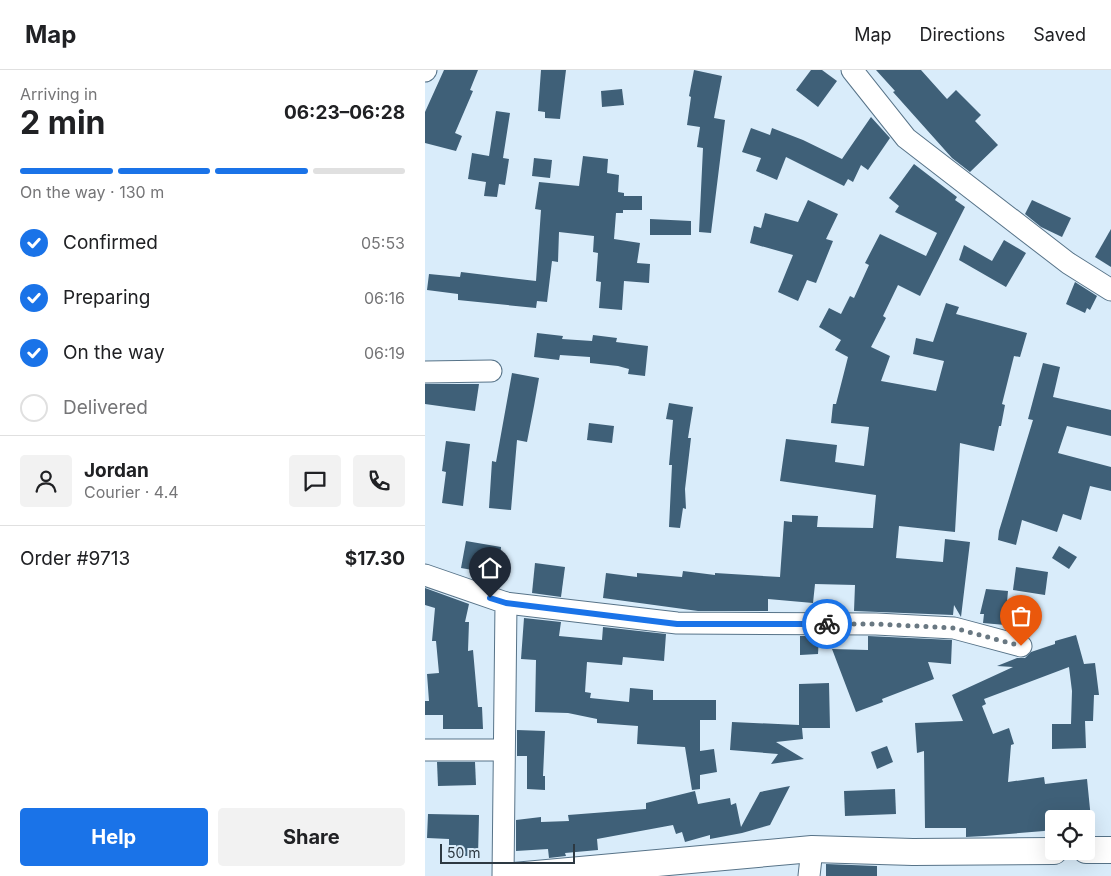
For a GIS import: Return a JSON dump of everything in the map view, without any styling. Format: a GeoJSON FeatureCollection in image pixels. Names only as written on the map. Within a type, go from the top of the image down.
{"type":"FeatureCollection","features":[{"type":"Feature","properties":{"kind":"main road"},"geometry":{"type":"LineString","coordinates":[[514,876],[553,874],[812,849],[913,852],[1045,851]]}},
{"type":"Feature","properties":{"kind":"main road"},"geometry":{"type":"LineString","coordinates":[[1095,850],[1111,850]]}},
{"type":"Feature","properties":{"kind":"street"},"geometry":{"type":"LineString","coordinates":[[852,70],[905,138],[1068,263],[1111,290]]}},
{"type":"Feature","properties":{"kind":"street"},"geometry":{"type":"LineString","coordinates":[[425,372],[491,371]]}},
{"type":"Feature","properties":{"kind":"street"},"geometry":{"type":"LineString","coordinates":[[425,575],[506,603],[677,624],[876,624],[954,628],[1021,646]]}},
{"type":"Feature","properties":{"kind":"street"},"geometry":{"type":"LineString","coordinates":[[503,876],[506,603]]}},
{"type":"Feature","properties":{"kind":"street"},"geometry":{"type":"LineString","coordinates":[[425,750],[503,750]]}},
{"type":"Feature","properties":{"kind":"street"},"geometry":{"type":"LineString","coordinates":[[809,876],[812,849]]}},
{"type":"Feature","properties":{"kind":"building"},"geometry":{"type":"Polygon","coordinates":[[[444,70],[478,70],[470,90],[473,91],[455,133],[462,136],[456,151],[425,143],[425,112],[444,70]]]}},
{"type":"Feature","properties":{"kind":"building"},"geometry":{"type":"Polygon","coordinates":[[[541,70],[566,70],[560,119],[545,118],[545,112],[538,111],[541,70]]]}},
{"type":"Feature","properties":{"kind":"building"},"geometry":{"type":"Polygon","coordinates":[[[694,70],[722,76],[714,118],[725,120],[711,233],[699,232],[703,148],[697,147],[700,127],[687,125],[691,97],[689,96],[694,70]]]}},
{"type":"Feature","properties":{"kind":"building"},"geometry":{"type":"Polygon","coordinates":[[[811,70],[822,70],[837,81],[818,107],[796,90],[811,70]]]}},
{"type":"Feature","properties":{"kind":"building"},"geometry":{"type":"Polygon","coordinates":[[[876,70],[921,70],[947,99],[956,90],[981,115],[975,121],[998,145],[970,172],[952,158],[893,92],[895,91],[876,70]]]}},
{"type":"Feature","properties":{"kind":"building"},"geometry":{"type":"Polygon","coordinates":[[[622,89],[624,105],[602,107],[601,91],[622,89]]]}},
{"type":"Feature","properties":{"kind":"building"},"geometry":{"type":"Polygon","coordinates":[[[496,111],[510,113],[503,158],[509,159],[505,185],[499,184],[497,197],[484,196],[486,182],[468,179],[472,153],[489,156],[496,111]]]}},
{"type":"Feature","properties":{"kind":"building"},"geometry":{"type":"Polygon","coordinates":[[[871,117],[890,138],[868,170],[861,165],[853,182],[848,179],[844,186],[786,157],[777,180],[756,171],[761,158],[742,152],[751,128],[770,135],[772,128],[803,140],[842,159],[871,117]]]}},
{"type":"Feature","properties":{"kind":"building"},"geometry":{"type":"Polygon","coordinates":[[[583,156],[608,159],[607,173],[619,175],[618,192],[624,193],[624,196],[642,196],[642,210],[623,210],[623,213],[616,213],[614,239],[640,243],[637,263],[650,264],[649,283],[624,281],[622,310],[599,308],[601,282],[596,281],[598,253],[593,252],[594,236],[559,232],[558,262],[552,261],[547,302],[537,301],[536,308],[458,300],[458,294],[427,290],[429,274],[460,277],[461,272],[536,281],[541,210],[535,209],[539,182],[579,186],[583,156]]]}},
{"type":"Feature","properties":{"kind":"building"},"geometry":{"type":"Polygon","coordinates":[[[534,158],[552,160],[550,178],[532,176],[534,158]]]}},
{"type":"Feature","properties":{"kind":"building"},"geometry":{"type":"Polygon","coordinates":[[[914,164],[957,197],[955,200],[965,207],[920,296],[898,285],[883,316],[886,318],[871,347],[890,356],[881,381],[936,391],[944,361],[913,354],[916,338],[933,342],[946,303],[959,307],[956,314],[1027,333],[1020,357],[1014,356],[1002,404],[1005,405],[994,451],[960,443],[955,532],[899,526],[896,558],[943,562],[945,539],[970,542],[961,617],[954,605],[953,615],[854,611],[855,585],[815,584],[813,603],[768,599],[768,611],[698,611],[603,598],[606,573],[637,577],[637,573],[682,577],[683,571],[715,575],[715,573],[780,577],[784,521],[792,522],[792,515],[818,516],[817,527],[873,528],[876,495],[780,481],[786,439],[837,445],[835,462],[864,466],[869,427],[831,423],[833,404],[836,404],[848,357],[835,350],[841,340],[819,327],[829,308],[841,314],[850,296],[854,298],[869,265],[865,263],[880,234],[926,256],[937,233],[895,212],[899,206],[889,198],[914,164]]]}},
{"type":"Feature","properties":{"kind":"building"},"geometry":{"type":"Polygon","coordinates":[[[808,200],[838,214],[826,239],[833,241],[816,283],[807,280],[798,301],[778,292],[793,255],[750,243],[754,226],[761,228],[765,213],[798,222],[808,200]]]}},
{"type":"Feature","properties":{"kind":"building"},"geometry":{"type":"Polygon","coordinates":[[[1032,200],[1071,218],[1062,237],[1041,227],[1025,214],[1032,200]]]}},
{"type":"Feature","properties":{"kind":"building"},"geometry":{"type":"Polygon","coordinates":[[[650,219],[691,221],[691,235],[650,235],[650,219]]]}},
{"type":"Feature","properties":{"kind":"building"},"geometry":{"type":"Polygon","coordinates":[[[1111,229],[1111,267],[1095,257],[1111,229]]]}},
{"type":"Feature","properties":{"kind":"building"},"geometry":{"type":"Polygon","coordinates":[[[1004,240],[1026,253],[1006,287],[959,260],[964,245],[992,261],[1004,240]]]}},
{"type":"Feature","properties":{"kind":"building"},"geometry":{"type":"Polygon","coordinates":[[[1075,282],[1097,296],[1090,310],[1087,308],[1085,313],[1066,304],[1075,282]]]}},
{"type":"Feature","properties":{"kind":"building"},"geometry":{"type":"Polygon","coordinates":[[[537,333],[563,336],[562,339],[592,341],[593,335],[617,338],[616,342],[648,346],[645,376],[628,374],[629,369],[618,366],[590,363],[590,357],[560,355],[559,360],[534,357],[537,333]]]}},
{"type":"Feature","properties":{"kind":"building"},"geometry":{"type":"Polygon","coordinates":[[[1043,363],[1060,367],[1053,397],[1111,410],[1111,436],[1067,426],[1058,453],[1111,467],[1111,491],[1090,486],[1081,520],[1063,514],[1057,532],[1022,520],[1016,545],[998,540],[999,531],[1033,420],[1028,419],[1043,363]]]}},
{"type":"Feature","properties":{"kind":"building"},"geometry":{"type":"Polygon","coordinates":[[[512,373],[539,378],[527,442],[517,440],[511,510],[489,508],[492,461],[496,462],[512,373]]]}},
{"type":"Feature","properties":{"kind":"building"},"geometry":{"type":"Polygon","coordinates":[[[425,384],[479,384],[475,411],[425,404],[425,384]]]}},
{"type":"Feature","properties":{"kind":"building"},"geometry":{"type":"Polygon","coordinates":[[[669,403],[693,407],[688,438],[691,438],[685,489],[686,509],[683,508],[680,528],[669,527],[672,465],[669,465],[673,420],[666,419],[669,403]]]}},
{"type":"Feature","properties":{"kind":"building"},"geometry":{"type":"Polygon","coordinates":[[[589,423],[614,426],[612,443],[587,440],[589,423]]]}},
{"type":"Feature","properties":{"kind":"building"},"geometry":{"type":"Polygon","coordinates":[[[446,441],[470,444],[463,506],[442,503],[446,472],[442,471],[446,441]]]}},
{"type":"Feature","properties":{"kind":"building"},"geometry":{"type":"Polygon","coordinates":[[[466,541],[501,547],[500,563],[484,561],[483,567],[479,566],[478,571],[461,568],[466,541]]]}},
{"type":"Feature","properties":{"kind":"building"},"geometry":{"type":"Polygon","coordinates":[[[1059,546],[1077,557],[1069,569],[1052,558],[1059,546]]]}},
{"type":"Feature","properties":{"kind":"building"},"geometry":{"type":"Polygon","coordinates":[[[535,563],[565,567],[561,597],[532,593],[535,563]]]}},
{"type":"Feature","properties":{"kind":"building"},"geometry":{"type":"Polygon","coordinates":[[[1016,567],[1048,572],[1045,595],[1013,590],[1016,567]]]}},
{"type":"Feature","properties":{"kind":"building"},"geometry":{"type":"Polygon","coordinates":[[[425,588],[469,604],[465,622],[469,622],[468,651],[473,650],[478,707],[482,707],[483,729],[443,729],[443,715],[425,715],[425,701],[429,701],[427,674],[439,673],[436,641],[432,641],[435,608],[425,605],[425,588]]]}},
{"type":"Feature","properties":{"kind":"building"},"geometry":{"type":"Polygon","coordinates":[[[986,589],[1008,591],[1005,625],[983,623],[984,614],[980,614],[986,589]]]}},
{"type":"Feature","properties":{"kind":"building"},"geometry":{"type":"Polygon","coordinates":[[[524,618],[561,622],[559,636],[602,640],[603,627],[666,634],[664,661],[623,657],[622,665],[587,662],[585,692],[591,693],[590,698],[629,702],[630,688],[653,690],[653,700],[716,700],[716,720],[700,720],[700,751],[714,749],[717,772],[700,775],[700,789],[692,790],[685,747],[637,744],[638,726],[597,723],[597,719],[568,713],[535,712],[536,660],[521,659],[524,618]]]}},
{"type":"Feature","properties":{"kind":"building"},"geometry":{"type":"Polygon","coordinates":[[[1076,635],[1084,664],[1095,663],[1099,695],[1094,695],[1093,721],[1085,721],[1086,748],[1052,749],[1052,724],[1071,724],[1072,691],[1069,667],[984,699],[986,704],[982,706],[993,734],[1009,728],[1014,744],[1011,745],[1008,782],[1044,777],[1045,784],[1087,779],[1090,810],[1045,810],[1044,831],[966,837],[966,828],[925,828],[924,751],[917,753],[915,723],[963,721],[952,695],[1013,667],[997,666],[1017,658],[1025,658],[1031,652],[1055,644],[1055,641],[1076,635]]]}},
{"type":"Feature","properties":{"kind":"building"},"geometry":{"type":"Polygon","coordinates":[[[800,636],[819,636],[818,654],[800,655],[800,636]]]}},
{"type":"Feature","properties":{"kind":"building"},"geometry":{"type":"Polygon","coordinates":[[[868,636],[952,640],[951,664],[928,662],[934,679],[882,699],[883,702],[856,712],[832,649],[868,650],[868,636]]]}},
{"type":"Feature","properties":{"kind":"building"},"geometry":{"type":"Polygon","coordinates":[[[829,683],[830,728],[802,728],[803,739],[776,742],[804,759],[771,764],[778,754],[730,750],[732,722],[799,725],[799,684],[829,683]]]}},
{"type":"Feature","properties":{"kind":"building"},"geometry":{"type":"Polygon","coordinates":[[[517,730],[545,731],[543,776],[545,776],[545,790],[527,789],[527,756],[517,756],[517,730]]]}},
{"type":"Feature","properties":{"kind":"building"},"geometry":{"type":"Polygon","coordinates":[[[887,746],[893,762],[877,769],[871,752],[887,746]]]}},
{"type":"Feature","properties":{"kind":"building"},"geometry":{"type":"Polygon","coordinates":[[[437,762],[475,762],[476,785],[438,786],[437,762]]]}},
{"type":"Feature","properties":{"kind":"building"},"geometry":{"type":"Polygon","coordinates":[[[790,786],[770,825],[742,833],[710,839],[710,835],[685,842],[682,832],[676,834],[673,825],[597,839],[598,850],[565,853],[566,856],[549,858],[548,849],[516,851],[516,820],[541,817],[541,822],[569,821],[568,815],[646,809],[646,803],[695,791],[698,804],[730,798],[731,805],[736,803],[741,827],[760,792],[790,786]]]}},
{"type":"Feature","properties":{"kind":"building"},"geometry":{"type":"Polygon","coordinates":[[[895,789],[896,814],[845,816],[844,791],[895,789]]]}},
{"type":"Feature","properties":{"kind":"building"},"geometry":{"type":"Polygon","coordinates":[[[428,814],[479,815],[478,856],[449,856],[449,839],[427,838],[428,814]]]}},
{"type":"Feature","properties":{"kind":"building"},"geometry":{"type":"Polygon","coordinates":[[[826,864],[877,866],[877,876],[826,876],[826,864]]]}},
{"type":"Feature","properties":{"kind":"way so far"},"geometry":{"type":"LineString","coordinates":[[827,624],[876,624],[954,628],[1021,646]]}},
{"type":"Feature","properties":{"kind":"route"},"geometry":{"type":"LineString","coordinates":[[490,598],[506,603],[677,624],[827,624]]}}]}
